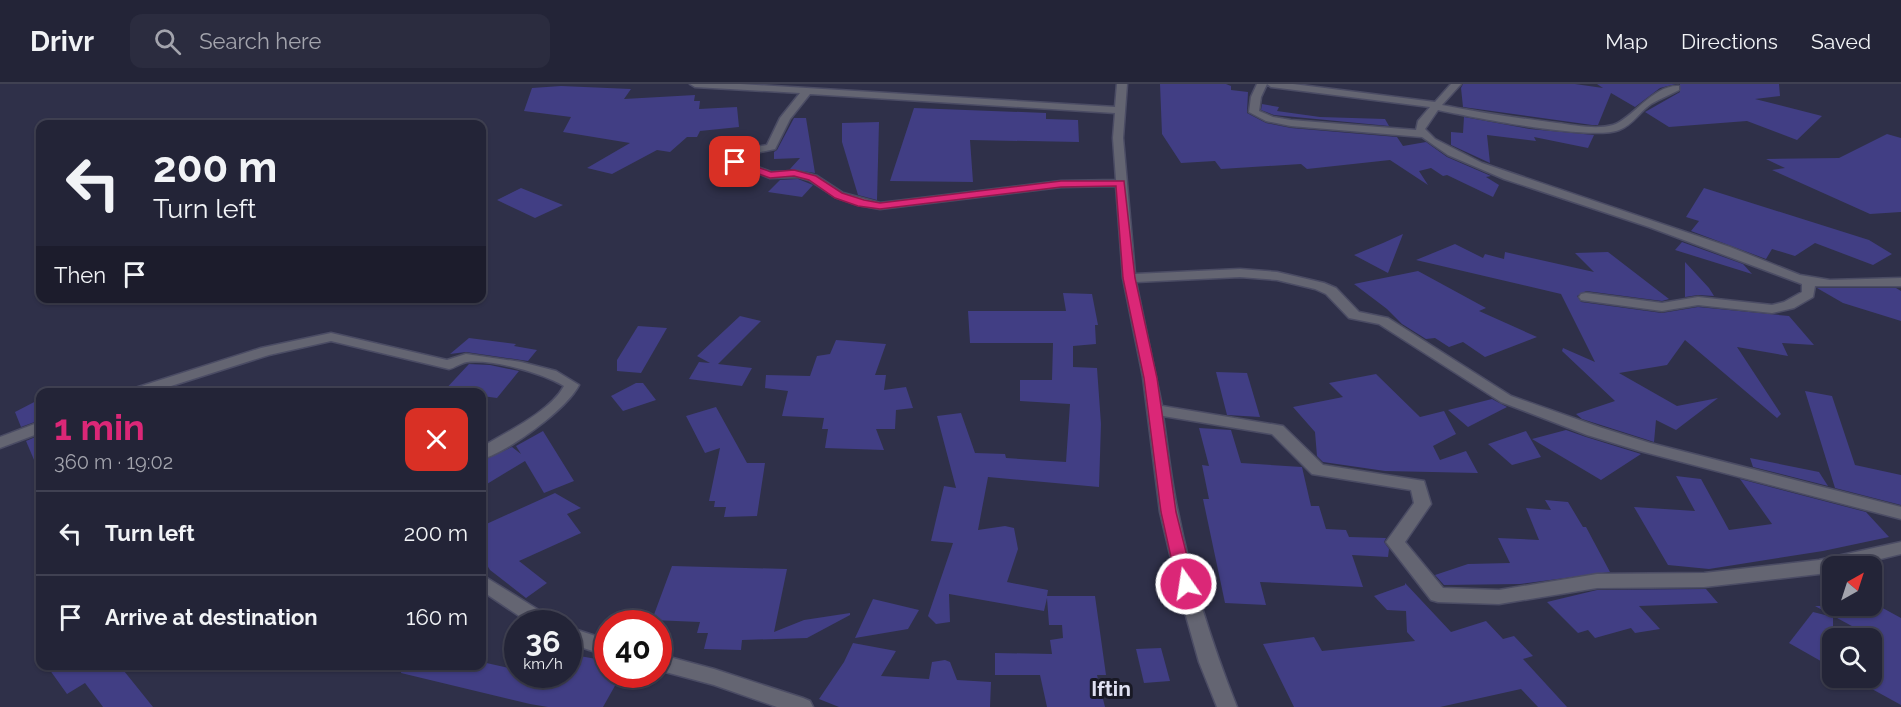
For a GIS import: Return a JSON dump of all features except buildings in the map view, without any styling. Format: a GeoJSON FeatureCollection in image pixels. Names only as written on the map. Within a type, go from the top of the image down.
{"type":"FeatureCollection","features":[{"type":"Feature","properties":{"kind":"street"},"geometry":{"type":"LineString","coordinates":[[695,84],[1119,110]]}},
{"type":"Feature","properties":{"kind":"street"},"geometry":{"type":"LineString","coordinates":[[1122,84],[1119,110],[1121,183],[1129,278],[1150,378],[1169,512],[1186,584],[1209,662],[1227,707]]}},
{"type":"Feature","properties":{"kind":"street"},"geometry":{"type":"LineString","coordinates":[[1262,84],[1256,97],[1254,112],[1270,119],[1291,123],[1423,134]]}},
{"type":"Feature","properties":{"kind":"street"},"geometry":{"type":"LineString","coordinates":[[1271,84],[1435,106],[1532,124],[1600,130],[1616,128],[1633,117],[1646,103],[1676,88]]}},
{"type":"Feature","properties":{"kind":"street"},"geometry":{"type":"LineString","coordinates":[[1456,84],[1435,106],[1423,121],[1420,129],[1423,134],[1450,152],[1514,179],[1621,213],[1748,258],[1781,274],[1809,281],[1860,283],[1899,278]]}},
{"type":"Feature","properties":{"kind":"street"},"geometry":{"type":"LineString","coordinates":[[807,91],[785,118],[771,147],[742,153],[735,162],[770,175],[790,173],[805,176],[838,195],[880,206],[1061,184],[1121,183]]}},
{"type":"Feature","properties":{"kind":"street"},"geometry":{"type":"LineString","coordinates":[[1129,278],[1240,273],[1277,276],[1318,286],[1331,291],[1354,315],[1383,321],[1506,399],[1646,447],[1901,513]]}},
{"type":"Feature","properties":{"kind":"street"},"geometry":{"type":"LineString","coordinates":[[1586,297],[1662,307],[1698,301],[1772,309],[1802,299],[1808,294],[1809,281]]}},
{"type":"Feature","properties":{"kind":"street"},"geometry":{"type":"LineString","coordinates":[[150,388],[266,351],[331,337],[449,365],[464,358],[528,368],[557,377],[572,385],[571,391],[553,409],[486,451]]}},
{"type":"Feature","properties":{"kind":"street"},"geometry":{"type":"LineString","coordinates":[[1154,410],[1277,430],[1318,470],[1418,485],[1423,504],[1395,542],[1438,595],[1499,597],[1597,581],[1704,580],[1818,567],[1901,548]]}},
{"type":"Feature","properties":{"kind":"street"},"geometry":{"type":"LineString","coordinates":[[0,443],[36,429]]}},
{"type":"Feature","properties":{"kind":"street"},"geometry":{"type":"LineString","coordinates":[[486,585],[525,610]]}},
{"type":"Feature","properties":{"kind":"street"},"geometry":{"type":"LineString","coordinates":[[672,666],[714,677],[803,707]]}},
{"type":"Feature","properties":{"kind":"district","name":"Iftin"},"geometry":{"type":"Point","coordinates":[1111,688]}},
{"type":"Feature","properties":{"kind":"route"},"geometry":{"type":"LineString","coordinates":[[735,162],[770,175],[794,173],[813,178],[838,195],[880,206],[1004,189],[1061,184],[1121,183],[1129,278],[1150,378],[1169,512],[1186,584]]}}]}
